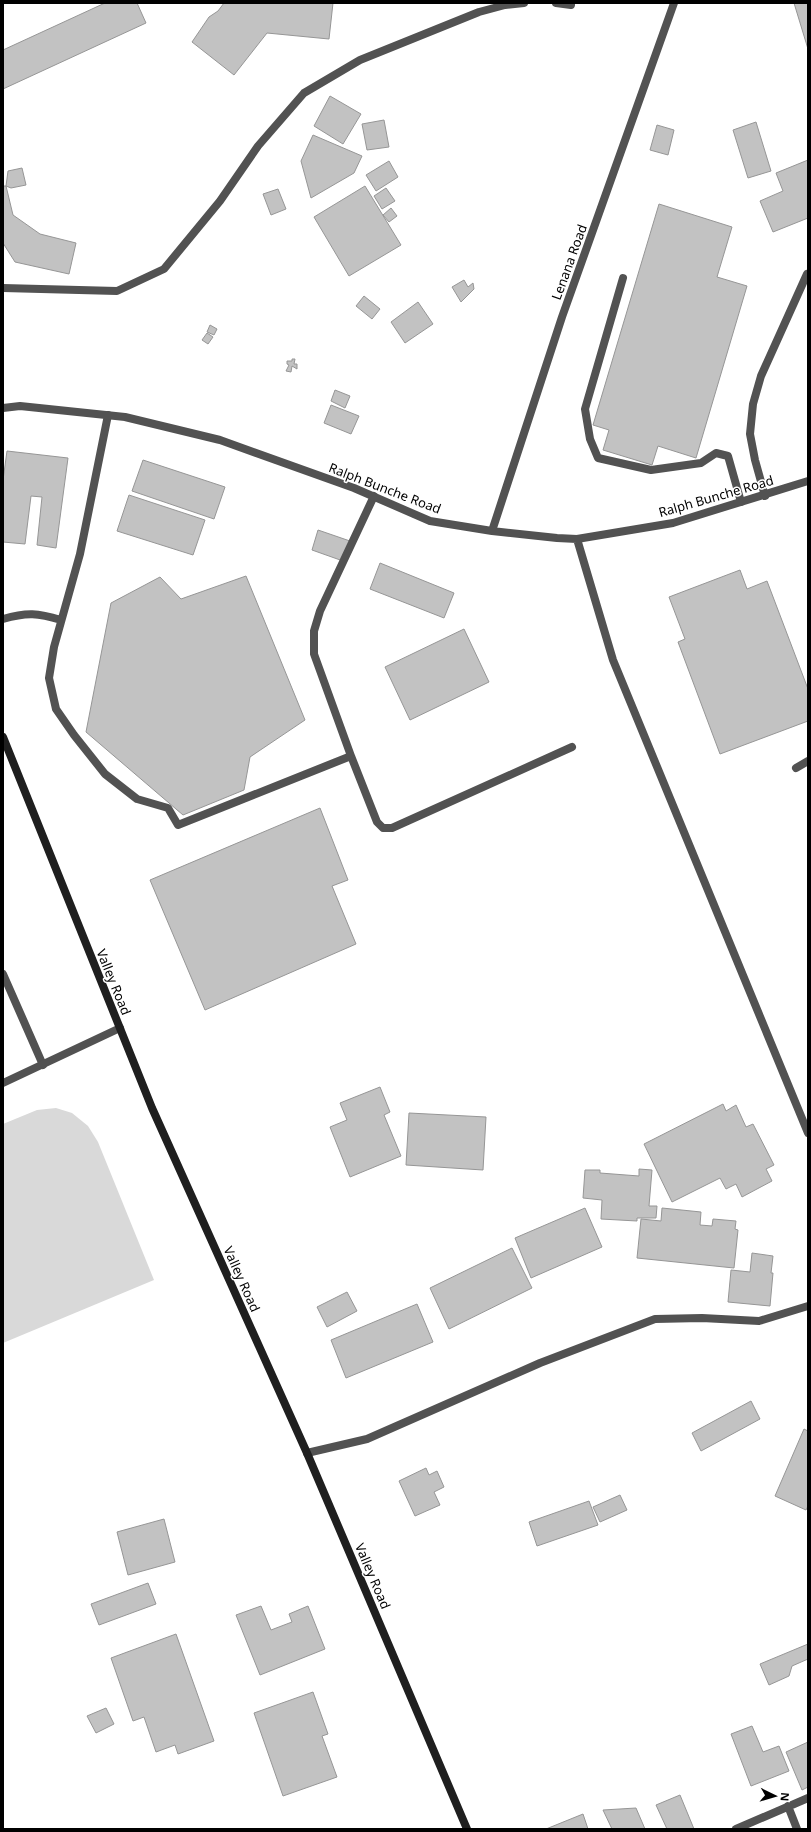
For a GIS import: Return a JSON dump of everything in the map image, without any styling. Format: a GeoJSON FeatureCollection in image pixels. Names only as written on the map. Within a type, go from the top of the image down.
{"type":"FeatureCollection","features":[{"type":"Feature","properties":{"kind":"main road","name":"Valley Road"},"geometry":{"type":"LineString","coordinates":[[3,737],[152,1108],[307,1453],[467,1829]]}},
{"type":"Feature","properties":{"kind":"street"},"geometry":{"type":"LineString","coordinates":[[3,288],[117,291],[164,269],[220,201],[258,146],[304,93],[360,60],[479,12],[505,5],[524,3]]}},
{"type":"Feature","properties":{"kind":"street"},"geometry":{"type":"LineString","coordinates":[[556,3],[571,5]]}},
{"type":"Feature","properties":{"kind":"street","name":"Lenana Road"},"geometry":{"type":"LineString","coordinates":[[492,531],[562,317],[674,3]]}},
{"type":"Feature","properties":{"kind":"street"},"geometry":{"type":"LineString","coordinates":[[765,496],[755,460],[750,434],[753,404],[761,376],[807,274]]}},
{"type":"Feature","properties":{"kind":"street"},"geometry":{"type":"LineString","coordinates":[[623,278],[585,409],[590,439],[598,458],[651,470],[701,463],[716,453],[728,456],[741,502]]}},
{"type":"Feature","properties":{"kind":"street","name":"Ralph Bunche Road"},"geometry":{"type":"LineString","coordinates":[[3,408],[20,406],[125,417],[220,440],[374,496],[430,521],[492,531],[577,539],[673,524],[808,482]]}},
{"type":"Feature","properties":{"kind":"street"},"geometry":{"type":"LineString","coordinates":[[108,415],[80,554],[54,647],[49,678],[56,709],[74,735],[105,774],[137,799],[168,808],[178,824],[351,756]]}},
{"type":"Feature","properties":{"kind":"street"},"geometry":{"type":"LineString","coordinates":[[374,496],[320,611],[314,631],[314,654],[377,822],[383,828],[392,828],[572,747]]}},
{"type":"Feature","properties":{"kind":"street"},"geometry":{"type":"LineString","coordinates":[[577,539],[614,660],[808,1133]]}},
{"type":"Feature","properties":{"kind":"street"},"geometry":{"type":"LineString","coordinates":[[3,619],[18,615],[39,614],[61,620]]}},
{"type":"Feature","properties":{"kind":"street"},"geometry":{"type":"LineString","coordinates":[[796,768],[808,761]]}},
{"type":"Feature","properties":{"kind":"street"},"geometry":{"type":"LineString","coordinates":[[3,974],[43,1065]]}},
{"type":"Feature","properties":{"kind":"street"},"geometry":{"type":"LineString","coordinates":[[3,1083],[120,1028]]}},
{"type":"Feature","properties":{"kind":"street"},"geometry":{"type":"LineString","coordinates":[[307,1453],[367,1438],[540,1363],[655,1319],[702,1318],[759,1321],[808,1306]]}},
{"type":"Feature","properties":{"kind":"street"},"geometry":{"type":"LineString","coordinates":[[736,1829],[808,1798]]}},
{"type":"Feature","properties":{"kind":"street"},"geometry":{"type":"LineString","coordinates":[[788,1806],[797,1829]]}},
{"type":"Feature","properties":{"kind":"shaded area"},"geometry":{"type":"Polygon","coordinates":[[[56,1108],[72,1113],[88,1126],[98,1142],[154,1280],[3,1343],[3,1124],[37,1110],[56,1108]]]}},
{"type":"Feature","properties":{"kind":"building"},"geometry":{"type":"Polygon","coordinates":[[[105,3],[137,3],[146,23],[3,89],[3,50],[105,3]]]}},
{"type":"Feature","properties":{"kind":"building"},"geometry":{"type":"Polygon","coordinates":[[[224,3],[333,3],[329,39],[267,33],[234,75],[192,42],[209,17],[218,11],[224,3]]]}},
{"type":"Feature","properties":{"kind":"building"},"geometry":{"type":"Polygon","coordinates":[[[794,3],[808,3],[808,49],[794,3]]]}},
{"type":"Feature","properties":{"kind":"building"},"geometry":{"type":"Polygon","coordinates":[[[330,96],[361,114],[343,144],[314,126],[330,96]]]}},
{"type":"Feature","properties":{"kind":"building"},"geometry":{"type":"Polygon","coordinates":[[[384,120],[389,147],[367,150],[362,124],[384,120]]]}},
{"type":"Feature","properties":{"kind":"building"},"geometry":{"type":"Polygon","coordinates":[[[756,122],[771,171],[748,178],[733,130],[756,122]]]}},
{"type":"Feature","properties":{"kind":"building"},"geometry":{"type":"Polygon","coordinates":[[[657,125],[674,130],[668,155],[650,150],[657,125]]]}},
{"type":"Feature","properties":{"kind":"building"},"geometry":{"type":"Polygon","coordinates":[[[313,135],[362,156],[354,173],[311,198],[301,161],[313,135]]]}},
{"type":"Feature","properties":{"kind":"building"},"geometry":{"type":"Polygon","coordinates":[[[808,160],[808,218],[773,232],[760,201],[783,191],[776,173],[808,160]]]}},
{"type":"Feature","properties":{"kind":"building"},"geometry":{"type":"Polygon","coordinates":[[[389,161],[398,177],[376,191],[366,175],[389,161]]]}},
{"type":"Feature","properties":{"kind":"building"},"geometry":{"type":"Polygon","coordinates":[[[22,168],[26,185],[11,188],[6,186],[8,171],[22,168]]]}},
{"type":"Feature","properties":{"kind":"building"},"geometry":{"type":"Polygon","coordinates":[[[3,186],[6,186],[13,215],[40,234],[76,243],[69,274],[15,262],[3,243],[3,186]]]}},
{"type":"Feature","properties":{"kind":"building"},"geometry":{"type":"Polygon","coordinates":[[[365,186],[401,245],[349,276],[314,217],[365,186]]]}},
{"type":"Feature","properties":{"kind":"building"},"geometry":{"type":"Polygon","coordinates":[[[386,188],[395,201],[382,209],[374,196],[386,188]]]}},
{"type":"Feature","properties":{"kind":"building"},"geometry":{"type":"Polygon","coordinates":[[[278,189],[286,209],[271,215],[263,194],[278,189]]]}},
{"type":"Feature","properties":{"kind":"building"},"geometry":{"type":"Polygon","coordinates":[[[659,204],[732,227],[717,277],[747,286],[696,458],[658,446],[652,465],[603,450],[609,430],[593,425],[659,204]]]}},
{"type":"Feature","properties":{"kind":"building"},"geometry":{"type":"Polygon","coordinates":[[[391,208],[397,216],[389,222],[383,215],[391,208]]]}},
{"type":"Feature","properties":{"kind":"building"},"geometry":{"type":"Polygon","coordinates":[[[464,280],[468,287],[473,283],[474,289],[461,302],[452,287],[464,280]]]}},
{"type":"Feature","properties":{"kind":"building"},"geometry":{"type":"Polygon","coordinates":[[[364,296],[380,309],[372,319],[356,306],[364,296]]]}},
{"type":"Feature","properties":{"kind":"building"},"geometry":{"type":"Polygon","coordinates":[[[418,302],[433,324],[405,343],[391,322],[418,302]]]}},
{"type":"Feature","properties":{"kind":"building"},"geometry":{"type":"Polygon","coordinates":[[[210,325],[217,329],[214,335],[207,332],[210,325]]]}},
{"type":"Feature","properties":{"kind":"building"},"geometry":{"type":"Polygon","coordinates":[[[207,333],[213,337],[208,344],[202,340],[207,333]]]}},
{"type":"Feature","properties":{"kind":"building"},"geometry":{"type":"Polygon","coordinates":[[[292,359],[295,359],[294,364],[297,364],[297,369],[292,366],[291,372],[286,371],[289,365],[287,364],[287,361],[292,361],[292,359]]]}},
{"type":"Feature","properties":{"kind":"building"},"geometry":{"type":"Polygon","coordinates":[[[335,390],[350,396],[345,408],[331,401],[335,390]]]}},
{"type":"Feature","properties":{"kind":"building"},"geometry":{"type":"Polygon","coordinates":[[[331,405],[359,416],[351,434],[324,423],[331,405]]]}},
{"type":"Feature","properties":{"kind":"building"},"geometry":{"type":"Polygon","coordinates":[[[7,451],[68,458],[56,548],[37,545],[42,497],[31,496],[25,544],[3,542],[3,480],[7,451]]]}},
{"type":"Feature","properties":{"kind":"building"},"geometry":{"type":"Polygon","coordinates":[[[143,460],[225,487],[214,519],[132,491],[143,460]]]}},
{"type":"Feature","properties":{"kind":"building"},"geometry":{"type":"Polygon","coordinates":[[[129,495],[205,520],[193,555],[117,531],[129,495]]]}},
{"type":"Feature","properties":{"kind":"building"},"geometry":{"type":"Polygon","coordinates":[[[318,530],[350,541],[343,561],[312,550],[318,530]]]}},
{"type":"Feature","properties":{"kind":"building"},"geometry":{"type":"Polygon","coordinates":[[[380,563],[454,593],[444,618],[370,589],[380,563]]]}},
{"type":"Feature","properties":{"kind":"building"},"geometry":{"type":"Polygon","coordinates":[[[740,570],[747,589],[767,581],[808,689],[808,721],[720,754],[678,642],[685,639],[669,597],[740,570]]]}},
{"type":"Feature","properties":{"kind":"building"},"geometry":{"type":"Polygon","coordinates":[[[246,576],[305,720],[250,757],[244,790],[183,815],[86,732],[111,603],[160,577],[181,599],[246,576]]]}},
{"type":"Feature","properties":{"kind":"building"},"geometry":{"type":"Polygon","coordinates":[[[464,629],[489,682],[410,720],[385,667],[464,629]]]}},
{"type":"Feature","properties":{"kind":"building"},"geometry":{"type":"Polygon","coordinates":[[[320,808],[348,880],[332,886],[356,944],[205,1010],[150,880],[320,808]]]}},
{"type":"Feature","properties":{"kind":"building"},"geometry":{"type":"Polygon","coordinates":[[[380,1087],[390,1112],[384,1115],[401,1156],[350,1177],[330,1127],[347,1120],[340,1103],[380,1087]]]}},
{"type":"Feature","properties":{"kind":"building"},"geometry":{"type":"Polygon","coordinates":[[[723,1104],[726,1111],[736,1105],[746,1127],[753,1124],[774,1165],[766,1169],[772,1181],[742,1197],[736,1184],[726,1189],[720,1178],[672,1202],[644,1144],[723,1104]]]}},
{"type":"Feature","properties":{"kind":"building"},"geometry":{"type":"Polygon","coordinates":[[[409,1113],[486,1117],[483,1170],[406,1165],[409,1113]]]}},
{"type":"Feature","properties":{"kind":"building"},"geometry":{"type":"Polygon","coordinates":[[[639,1169],[652,1170],[649,1206],[657,1206],[656,1218],[637,1218],[637,1221],[601,1219],[602,1200],[583,1198],[585,1170],[600,1170],[600,1173],[639,1176],[639,1169]]]}},
{"type":"Feature","properties":{"kind":"building"},"geometry":{"type":"Polygon","coordinates":[[[585,1208],[602,1247],[531,1278],[515,1238],[585,1208]]]}},
{"type":"Feature","properties":{"kind":"building"},"geometry":{"type":"Polygon","coordinates":[[[662,1208],[701,1212],[700,1225],[712,1226],[713,1219],[736,1221],[735,1229],[738,1230],[734,1268],[637,1258],[641,1219],[661,1221],[662,1208]]]}},
{"type":"Feature","properties":{"kind":"building"},"geometry":{"type":"Polygon","coordinates":[[[512,1248],[532,1288],[449,1329],[430,1288],[512,1248]]]}},
{"type":"Feature","properties":{"kind":"building"},"geometry":{"type":"Polygon","coordinates":[[[752,1253],[773,1256],[770,1306],[728,1302],[731,1270],[750,1272],[752,1253]]]}},
{"type":"Feature","properties":{"kind":"building"},"geometry":{"type":"Polygon","coordinates":[[[347,1292],[357,1311],[327,1327],[317,1307],[347,1292]]]}},
{"type":"Feature","properties":{"kind":"building"},"geometry":{"type":"Polygon","coordinates":[[[417,1304],[433,1342],[346,1378],[331,1340],[417,1304]]]}},
{"type":"Feature","properties":{"kind":"building"},"geometry":{"type":"Polygon","coordinates":[[[751,1401],[760,1419],[701,1451],[692,1433],[751,1401]]]}},
{"type":"Feature","properties":{"kind":"building"},"geometry":{"type":"Polygon","coordinates":[[[804,1429],[808,1431],[808,1506],[806,1510],[775,1496],[804,1429]]]}},
{"type":"Feature","properties":{"kind":"building"},"geometry":{"type":"Polygon","coordinates":[[[426,1468],[429,1475],[437,1471],[444,1487],[434,1492],[440,1505],[415,1516],[399,1481],[426,1468]]]}},
{"type":"Feature","properties":{"kind":"building"},"geometry":{"type":"Polygon","coordinates":[[[620,1495],[627,1510],[600,1522],[593,1507],[620,1495]]]}},
{"type":"Feature","properties":{"kind":"building"},"geometry":{"type":"Polygon","coordinates":[[[589,1501],[598,1525],[537,1546],[529,1522],[589,1501]]]}},
{"type":"Feature","properties":{"kind":"building"},"geometry":{"type":"Polygon","coordinates":[[[164,1519],[175,1562],[128,1575],[117,1532],[164,1519]]]}},
{"type":"Feature","properties":{"kind":"building"},"geometry":{"type":"Polygon","coordinates":[[[148,1583],[156,1604],[99,1625],[91,1604],[148,1583]]]}},
{"type":"Feature","properties":{"kind":"building"},"geometry":{"type":"Polygon","coordinates":[[[261,1606],[271,1630],[292,1622],[289,1614],[308,1606],[325,1649],[260,1675],[236,1615],[261,1606]]]}},
{"type":"Feature","properties":{"kind":"building"},"geometry":{"type":"Polygon","coordinates":[[[176,1634],[214,1741],[178,1754],[175,1745],[156,1752],[144,1717],[133,1721],[111,1658],[176,1634]]]}},
{"type":"Feature","properties":{"kind":"building"},"geometry":{"type":"Polygon","coordinates":[[[808,1644],[808,1659],[792,1666],[789,1676],[769,1685],[760,1664],[808,1644]]]}},
{"type":"Feature","properties":{"kind":"building"},"geometry":{"type":"Polygon","coordinates":[[[313,1692],[328,1734],[322,1736],[337,1777],[283,1796],[254,1713],[313,1692]]]}},
{"type":"Feature","properties":{"kind":"building"},"geometry":{"type":"Polygon","coordinates":[[[106,1708],[114,1724],[96,1733],[87,1716],[106,1708]]]}},
{"type":"Feature","properties":{"kind":"building"},"geometry":{"type":"Polygon","coordinates":[[[752,1726],[763,1752],[779,1746],[789,1771],[751,1786],[731,1734],[752,1726]]]}},
{"type":"Feature","properties":{"kind":"building"},"geometry":{"type":"Polygon","coordinates":[[[808,1742],[808,1787],[802,1790],[786,1752],[808,1742]]]}},
{"type":"Feature","properties":{"kind":"building"},"geometry":{"type":"Polygon","coordinates":[[[680,1795],[694,1829],[667,1829],[656,1805],[680,1795]]]}},
{"type":"Feature","properties":{"kind":"building"},"geometry":{"type":"Polygon","coordinates":[[[636,1808],[645,1829],[612,1829],[603,1810],[636,1808]]]}},
{"type":"Feature","properties":{"kind":"building"},"geometry":{"type":"Polygon","coordinates":[[[583,1814],[588,1829],[546,1829],[583,1814]]]}}]}
